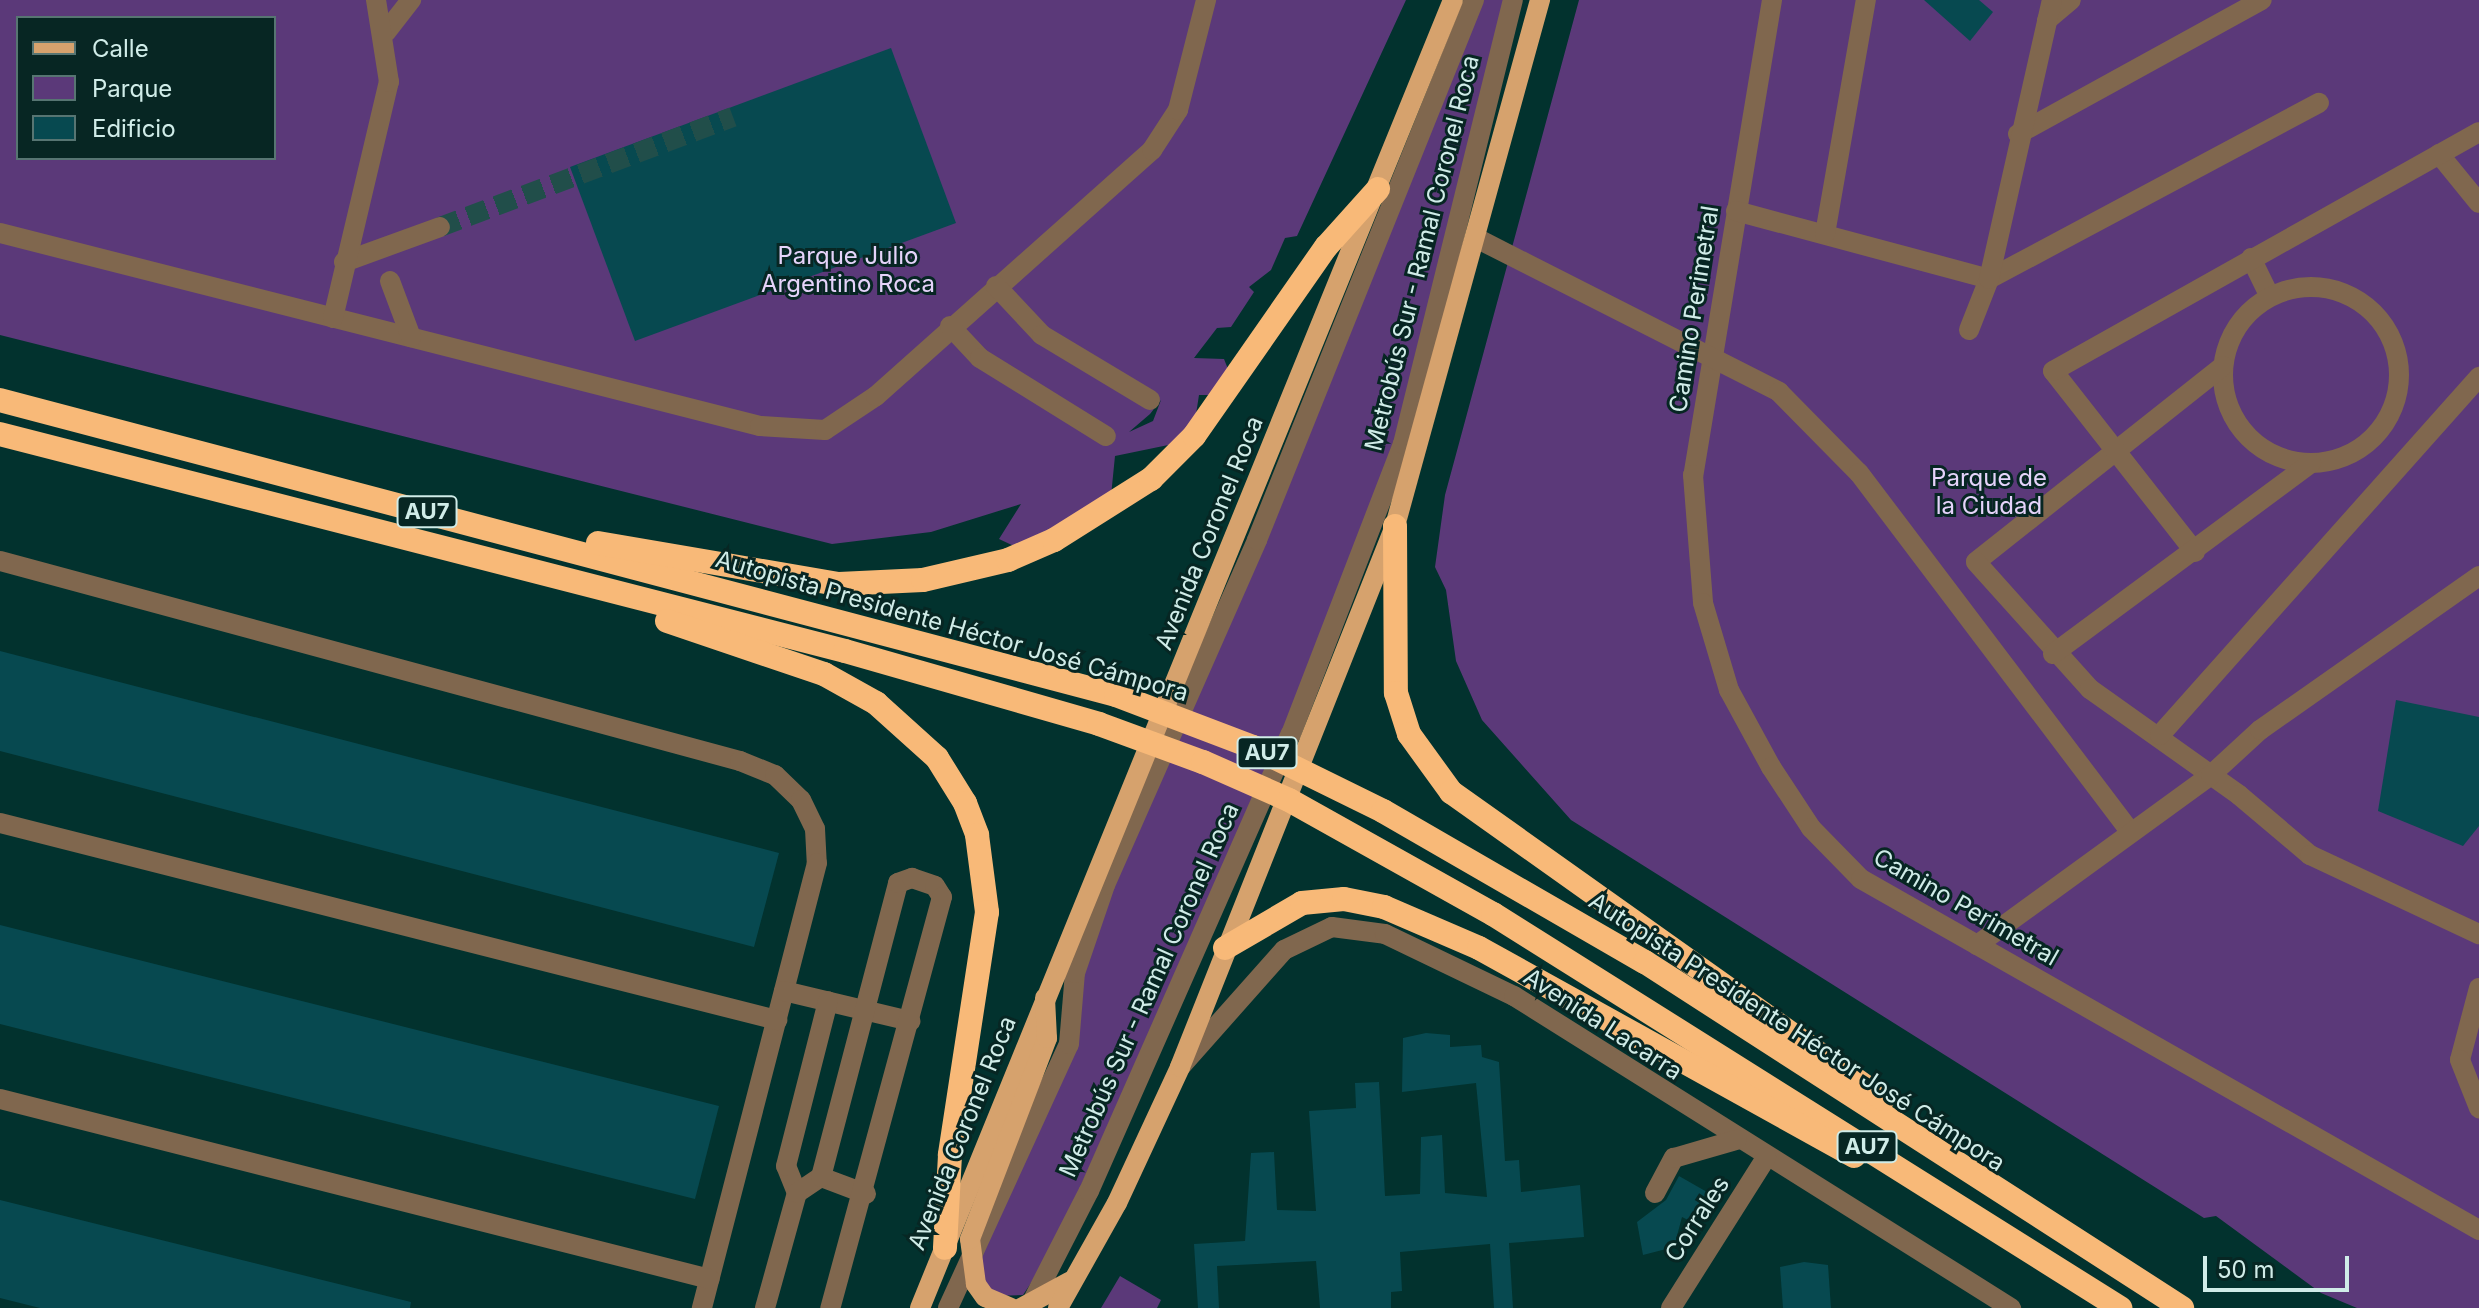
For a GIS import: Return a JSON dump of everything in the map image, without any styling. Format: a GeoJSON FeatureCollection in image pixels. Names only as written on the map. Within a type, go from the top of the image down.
{"type":"FeatureCollection","features":[{"type":"Feature","properties":{"kind":"highway"},"geometry":{"type":"LineString","coordinates":[[475,525],[839,584],[923,580],[1008,560],[1103,513],[1194,436],[1326,247],[1378,189]]}},
{"type":"Feature","properties":{"kind":"highway","name":"Autopista Presidente Héctor José Cámpora"},"geometry":{"type":"LineString","coordinates":[[0,400],[1116,695],[1311,773],[1645,962],[2009,1201],[2182,1308]]}},
{"type":"Feature","properties":{"kind":"highway","name":"AU7"},"geometry":{"type":"LineString","coordinates":[[0,434],[845,651],[1099,724],[1289,800],[1675,1023],[2120,1308]]}},
{"type":"Feature","properties":{"kind":"highway"},"geometry":{"type":"LineString","coordinates":[[1395,526],[1390,650],[1409,734],[1451,792],[1542,860],[1913,1120],[2009,1201]]}},
{"type":"Feature","properties":{"kind":"highway"},"geometry":{"type":"LineString","coordinates":[[502,565],[824,674],[906,723],[937,758],[977,835],[987,912],[948,1165],[945,1248]]}},
{"type":"Feature","properties":{"kind":"highway"},"geometry":{"type":"LineString","coordinates":[[1225,948],[1302,903],[1344,899],[1384,907],[1479,948],[1983,1223]]}},
{"type":"Feature","properties":{"kind":"main road","name":"Avenida Coronel Roca"},"geometry":{"type":"LineString","coordinates":[[920,1308],[1045,994],[1453,0]]}},
{"type":"Feature","properties":{"kind":"main road"},"geometry":{"type":"LineString","coordinates":[[1519,72],[1527,0]]}},
{"type":"Feature","properties":{"kind":"main road"},"geometry":{"type":"LineString","coordinates":[[1058,1308],[1079,1273],[1180,1067],[1395,526],[1478,239],[1540,0]]}},
{"type":"Feature","properties":{"kind":"main road"},"geometry":{"type":"LineString","coordinates":[[1045,994],[1047,1038],[975,1222],[970,1269],[985,1297],[1023,1308],[1079,1273]]}},
{"type":"Feature","properties":{"kind":"street"},"geometry":{"type":"LineString","coordinates":[[333,318],[389,82],[386,32],[376,0]]}},
{"type":"Feature","properties":{"kind":"street"},"geometry":{"type":"LineString","coordinates":[[386,32],[411,0]]}},
{"type":"Feature","properties":{"kind":"street"},"geometry":{"type":"LineString","coordinates":[[0,233],[795,431],[825,430],[852,416],[1152,150],[1178,110],[1206,0]]}},
{"type":"Feature","properties":{"kind":"street","name":"Metrobús Sur - Ramal Coronel Roca"},"geometry":{"type":"LineString","coordinates":[[948,1308],[970,1269],[1069,1044],[1075,973],[1105,885],[1257,540],[1474,0]]}},
{"type":"Feature","properties":{"kind":"street","name":"Metrobús Sur - Ramal Coronel Roca"},"geometry":{"type":"LineString","coordinates":[[1023,1308],[1089,1191],[1291,734],[1403,444],[1513,0]]}},
{"type":"Feature","properties":{"kind":"street","name":"Camino Perimetral"},"geometry":{"type":"LineString","coordinates":[[1772,0],[1693,475],[1694,526],[1703,603],[1729,690],[1811,828],[1851,869],[1977,945],[2479,1230]]}},
{"type":"Feature","properties":{"kind":"street"},"geometry":{"type":"LineString","coordinates":[[1825,234],[1866,0]]}},
{"type":"Feature","properties":{"kind":"street"},"geometry":{"type":"LineString","coordinates":[[1969,330],[1989,279],[2018,134],[2049,10],[2071,0]]}},
{"type":"Feature","properties":{"kind":"street"},"geometry":{"type":"LineString","coordinates":[[2018,134],[2262,0]]}},
{"type":"Feature","properties":{"kind":"street"},"geometry":{"type":"LineString","coordinates":[[1736,211],[1989,279],[2319,103]]}},
{"type":"Feature","properties":{"kind":"street"},"geometry":{"type":"LineString","coordinates":[[2195,552],[2053,371],[2479,132]]}},
{"type":"Feature","properties":{"kind":"street"},"geometry":{"type":"LineString","coordinates":[[2439,154],[2479,203]]}},
{"type":"Feature","properties":{"kind":"street"},"geometry":{"type":"LineString","coordinates":[[344,262],[440,227]]}},
{"type":"Feature","properties":{"kind":"street"},"geometry":{"type":"LineString","coordinates":[[1478,239],[1712,355],[1779,392],[1859,473],[2129,830]]}},
{"type":"Feature","properties":{"kind":"street"},"geometry":{"type":"LineString","coordinates":[[2251,258],[2270,297]]}},
{"type":"Feature","properties":{"kind":"street"},"geometry":{"type":"LineString","coordinates":[[390,281],[411,337]]}},
{"type":"Feature","properties":{"kind":"street"},"geometry":{"type":"LineString","coordinates":[[996,286],[1042,335],[1150,400]]}},
{"type":"Feature","properties":{"kind":"street"},"geometry":{"type":"LineString","coordinates":[[2053,654],[2195,552],[2311,463],[2354,452],[2386,421],[2398,394],[2396,349],[2383,323],[2349,295],[2305,287],[2270,297],[2234,330],[2223,366],[2225,399],[2247,436],[2270,453],[2311,463]]}},
{"type":"Feature","properties":{"kind":"street"},"geometry":{"type":"LineString","coordinates":[[950,326],[980,358],[1106,436]]}},
{"type":"Feature","properties":{"kind":"street"},"geometry":{"type":"LineString","coordinates":[[2223,366],[1976,562],[2053,654],[2090,689],[2160,735],[2328,868],[2479,934]]}},
{"type":"Feature","properties":{"kind":"street"},"geometry":{"type":"LineString","coordinates":[[2160,735],[2479,377]]}},
{"type":"Feature","properties":{"kind":"street"},"geometry":{"type":"LineString","coordinates":[[0,561],[775,775],[810,820],[817,863],[702,1308]]}},
{"type":"Feature","properties":{"kind":"street"},"geometry":{"type":"LineString","coordinates":[[1977,945],[2129,830],[2211,775],[2260,730],[2479,576]]}},
{"type":"Feature","properties":{"kind":"street"},"geometry":{"type":"LineString","coordinates":[[0,823],[777,1020]]}},
{"type":"Feature","properties":{"kind":"street"},"geometry":{"type":"LineString","coordinates":[[797,1193],[821,1177],[898,883],[912,878],[935,886],[942,897],[866,1194],[830,1308]]}},
{"type":"Feature","properties":{"kind":"street","name":"Avenida Lacarra"},"geometry":{"type":"LineString","coordinates":[[1180,1067],[1284,950],[1320,931],[1358,927],[1416,946],[1514,996],[1736,1140],[2011,1308]]}},
{"type":"Feature","properties":{"kind":"street"},"geometry":{"type":"LineString","coordinates":[[2479,988],[2460,1060],[2479,1108]]}},
{"type":"Feature","properties":{"kind":"street"},"geometry":{"type":"LineString","coordinates":[[784,991],[910,1021]]}},
{"type":"Feature","properties":{"kind":"street"},"geometry":{"type":"LineString","coordinates":[[765,1308],[797,1193],[786,1166],[828,1001]]}},
{"type":"Feature","properties":{"kind":"street"},"geometry":{"type":"LineString","coordinates":[[0,1099],[710,1279]]}},
{"type":"Feature","properties":{"kind":"street"},"geometry":{"type":"LineString","coordinates":[[1655,1193],[1674,1158],[1736,1140]]}},
{"type":"Feature","properties":{"kind":"street","name":"Corrales"},"geometry":{"type":"LineString","coordinates":[[1671,1308],[1766,1158]]}},
{"type":"Feature","properties":{"kind":"street"},"geometry":{"type":"LineString","coordinates":[[821,1177],[866,1194]]}},
{"type":"Feature","properties":{"kind":"green space","name":"Parque Julio Argentino Roca"},"geometry":{"type":"Polygon","coordinates":[[[0,0],[1406,0],[1297,236],[1285,238],[1271,270],[1249,287],[1254,292],[1231,327],[1217,328],[1194,358],[1224,359],[1230,374],[1218,395],[1199,395],[1194,427],[1178,443],[1115,456],[1111,496],[1016,547],[999,539],[1021,504],[931,532],[832,544],[0,335],[0,0]],[[1161,400],[1129,432],[1153,421],[1161,400]]]}},
{"type":"Feature","properties":{"kind":"green space"},"geometry":{"type":"Polygon","coordinates":[[[1481,0],[1504,0],[1395,446],[1286,726],[1051,1253],[1023,1295],[991,1296],[972,1273],[1070,1026],[1085,958],[1481,0]]]}},
{"type":"Feature","properties":{"kind":"green space","name":"Parque de la Ciudad"},"geometry":{"type":"Polygon","coordinates":[[[1579,0],[2479,0],[2479,1308],[2357,1308],[2321,1293],[2216,1216],[2204,1218],[1571,820],[1482,720],[1456,661],[1446,590],[1435,567],[1445,495],[1579,0]]]}},
{"type":"Feature","properties":{"kind":"green space"},"geometry":{"type":"Polygon","coordinates":[[[1120,1276],[1161,1300],[1157,1308],[1101,1308],[1120,1276]]]}},
{"type":"Feature","properties":{"kind":"building"},"geometry":{"type":"Polygon","coordinates":[[[1924,0],[1979,0],[1993,12],[1970,41],[1924,0]]]}},
{"type":"Feature","properties":{"kind":"building"},"geometry":{"type":"Polygon","coordinates":[[[891,48],[956,223],[635,341],[570,167],[891,48]]]}},
{"type":"Feature","properties":{"kind":"building"},"geometry":{"type":"Polygon","coordinates":[[[0,651],[779,853],[754,947],[0,751],[0,651]]]}},
{"type":"Feature","properties":{"kind":"building"},"geometry":{"type":"Polygon","coordinates":[[[2396,700],[2479,717],[2479,826],[2463,846],[2378,811],[2396,700]]]}},
{"type":"Feature","properties":{"kind":"building"},"geometry":{"type":"Polygon","coordinates":[[[0,925],[719,1106],[695,1199],[0,1024],[0,925]]]}},
{"type":"Feature","properties":{"kind":"building"},"geometry":{"type":"Polygon","coordinates":[[[1426,1033],[1450,1035],[1450,1047],[1481,1045],[1482,1057],[1499,1062],[1505,1161],[1519,1160],[1521,1192],[1580,1185],[1584,1237],[1509,1243],[1513,1308],[1494,1308],[1490,1244],[1400,1252],[1402,1291],[1391,1292],[1391,1308],[1320,1308],[1316,1261],[1217,1266],[1219,1308],[1198,1308],[1194,1244],[1245,1241],[1251,1153],[1274,1152],[1277,1210],[1316,1211],[1309,1111],[1356,1108],[1355,1083],[1379,1082],[1385,1196],[1420,1194],[1421,1137],[1442,1135],[1445,1193],[1487,1197],[1476,1083],[1402,1092],[1403,1038],[1426,1033]]]}},
{"type":"Feature","properties":{"kind":"building"},"geometry":{"type":"Polygon","coordinates":[[[1679,1176],[1707,1192],[1690,1221],[1682,1217],[1674,1247],[1643,1255],[1637,1222],[1666,1200],[1679,1176]]]}},
{"type":"Feature","properties":{"kind":"building"},"geometry":{"type":"Polygon","coordinates":[[[0,1200],[411,1302],[410,1308],[40,1308],[0,1298],[0,1200]]]}},
{"type":"Feature","properties":{"kind":"building"},"geometry":{"type":"Polygon","coordinates":[[[1804,1262],[1828,1265],[1831,1308],[1783,1308],[1780,1267],[1804,1262]]]}},
{"type":"Feature","properties":{"kind":"tunnel"},"geometry":{"type":"LineString","coordinates":[[440,227],[733,117]]}}]}
